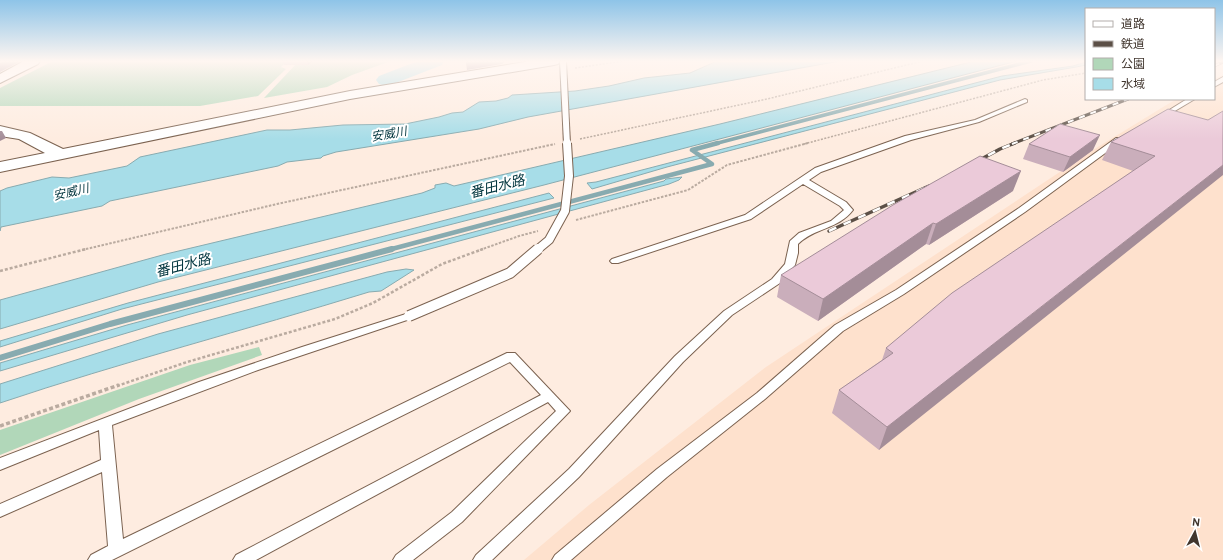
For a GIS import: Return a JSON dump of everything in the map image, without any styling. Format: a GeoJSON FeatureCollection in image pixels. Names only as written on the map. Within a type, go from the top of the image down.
{"type":"FeatureCollection","features":[{"type":"Feature","properties":{"kind":"street"},"geometry":{"type":"LineString","coordinates":[[0,167],[350,95],[397,87]]}},
{"type":"Feature","properties":{"kind":"street"},"geometry":{"type":"LineString","coordinates":[[0,131],[28,136],[59,154]]}},
{"type":"Feature","properties":{"kind":"lane"},"geometry":{"type":"LineString","coordinates":[[0,464],[239,372],[314,346],[409,316],[510,272],[550,240],[565,211],[569,176],[564,87]]}},
{"type":"Feature","properties":{"kind":"lane"},"geometry":{"type":"LineString","coordinates":[[1151,122],[1190,100]]}},
{"type":"Feature","properties":{"kind":"lane"},"geometry":{"type":"LineString","coordinates":[[615,260],[691,238],[748,217],[818,170],[908,138],[977,121],[1025,101]]}},
{"type":"Feature","properties":{"kind":"lane"},"geometry":{"type":"LineString","coordinates":[[560,560],[662,473],[761,396],[839,328],[900,292],[1010,219],[1125,137]]}},
{"type":"Feature","properties":{"kind":"lane"},"geometry":{"type":"LineString","coordinates":[[481,560],[574,473],[679,359],[728,313],[776,281],[790,265],[793,254],[793,243],[801,235],[831,224],[846,215],[849,210],[843,204],[803,180]]}},
{"type":"Feature","properties":{"kind":"lane"},"geometry":{"type":"LineString","coordinates":[[96,560],[511,356],[564,411],[457,517],[401,560]]}},
{"type":"Feature","properties":{"kind":"lane"},"geometry":{"type":"LineString","coordinates":[[241,560],[548,396]]}},
{"type":"Feature","properties":{"kind":"lane"},"geometry":{"type":"LineString","coordinates":[[105,423],[116,550]]}},
{"type":"Feature","properties":{"kind":"lane"},"geometry":{"type":"LineString","coordinates":[[0,510],[109,463]]}},
{"type":"Feature","properties":{"kind":"path"},"geometry":{"type":"LineString","coordinates":[[576,140],[816,87]]}},
{"type":"Feature","properties":{"kind":"path"},"geometry":{"type":"LineString","coordinates":[[573,221],[688,190],[712,176],[726,165],[1016,87]]}},
{"type":"Feature","properties":{"kind":"path"},"geometry":{"type":"LineString","coordinates":[[0,271],[88,248],[251,209],[432,169],[561,143]]}},
{"type":"Feature","properties":{"kind":"path"},"geometry":{"type":"LineString","coordinates":[[0,426],[187,362],[335,319],[373,302],[442,264],[519,236],[542,230]]}},
{"type":"Feature","properties":{"kind":"shaded area"},"geometry":{"type":"Polygon","coordinates":[[[1215,87],[1223,87],[1223,560],[524,560],[589,505],[766,367],[1093,150],[1175,100],[1215,100],[1215,87]]]}},
{"type":"Feature","properties":{"kind":"green space"},"geometry":{"type":"Polygon","coordinates":[[[267,87],[258,96],[200,106],[0,106],[0,88],[267,87]]]}},
{"type":"Feature","properties":{"kind":"green space"},"geometry":{"type":"Polygon","coordinates":[[[274,87],[326,87],[264,98],[274,87]]]}},
{"type":"Feature","properties":{"kind":"green space"},"geometry":{"type":"Polygon","coordinates":[[[259,347],[262,355],[139,399],[0,455],[0,430],[190,365],[259,347]]]}},
{"type":"Feature","properties":{"kind":"water","name":"安威川"},"geometry":{"type":"Polygon","coordinates":[[[601,87],[694,87],[528,117],[479,129],[336,152],[321,158],[287,162],[278,166],[110,201],[102,206],[1,227],[0,231],[0,191],[52,177],[69,178],[127,166],[140,157],[267,130],[290,130],[343,125],[405,124],[452,113],[463,112],[479,102],[496,101],[508,98],[512,95],[575,91],[601,87]]]}},
{"type":"Feature","properties":{"kind":"water","name":"番田水路"},"geometry":{"type":"Polygon","coordinates":[[[869,87],[917,87],[544,185],[158,282],[0,329],[0,300],[166,254],[422,193],[435,188],[435,185],[446,183],[454,186],[720,124],[869,87]]]}},
{"type":"Feature","properties":{"kind":"water"},"geometry":{"type":"Polygon","coordinates":[[[959,87],[973,87],[667,167],[592,189],[587,183],[596,182],[959,87]]]}},
{"type":"Feature","properties":{"kind":"water"},"geometry":{"type":"Polygon","coordinates":[[[682,177],[679,180],[669,184],[187,315],[0,371],[0,363],[127,325],[664,181],[666,179],[682,177]]]}},
{"type":"Feature","properties":{"kind":"water"},"geometry":{"type":"Polygon","coordinates":[[[549,193],[554,198],[122,309],[0,347],[0,341],[128,303],[549,193]]]}},
{"type":"Feature","properties":{"kind":"water"},"geometry":{"type":"Polygon","coordinates":[[[406,269],[414,270],[381,291],[369,292],[138,360],[0,403],[0,384],[158,334],[387,272],[406,269]]]}},
{"type":"Feature","properties":{"kind":"building"},"geometry":{"type":"Polygon","coordinates":[[[1168,109],[1208,120],[1223,111],[1223,165],[887,427],[839,390],[893,353],[886,348],[952,293],[1155,156],[1111,142],[1168,109]]]}},
{"type":"Feature","properties":{"kind":"building"},"geometry":{"type":"Polygon","coordinates":[[[1060,124],[1100,135],[1070,157],[1029,144],[1060,124]]]}},
{"type":"Feature","properties":{"kind":"building"},"geometry":{"type":"Polygon","coordinates":[[[980,156],[1021,171],[936,224],[933,223],[823,299],[781,275],[893,205],[980,156]]]}},
{"type":"Feature","properties":{"kind":"waterway"},"geometry":{"type":"LineString","coordinates":[[714,144],[931,87]]}},
{"type":"Feature","properties":{"kind":"waterway"},"geometry":{"type":"LineString","coordinates":[[388,250],[712,164],[692,150],[718,143]]}},
{"type":"Feature","properties":{"kind":"waterway"},"geometry":{"type":"LineString","coordinates":[[0,358],[110,324],[392,249]]}},
{"type":"Feature","properties":{"kind":"railway"},"geometry":{"type":"LineString","coordinates":[[1012,144],[1125,100]]}},
{"type":"Feature","properties":{"kind":"railway"},"geometry":{"type":"LineString","coordinates":[[974,163],[1015,143]]}},
{"type":"Feature","properties":{"kind":"railway"},"geometry":{"type":"LineString","coordinates":[[829,231],[929,186]]}}]}
